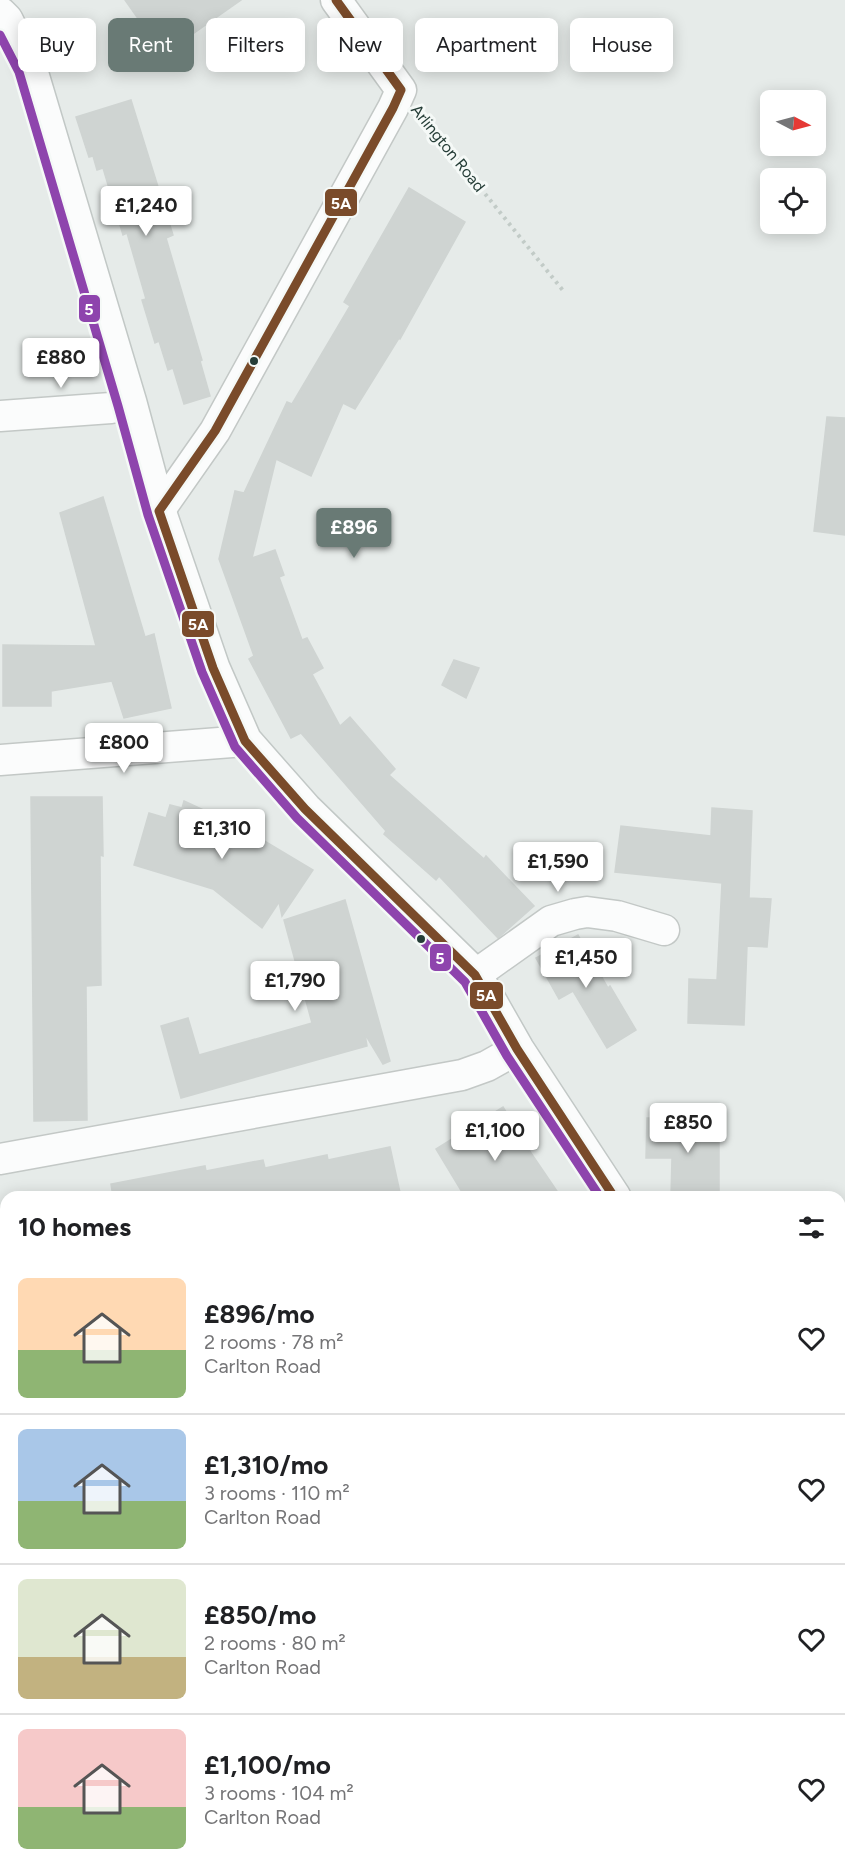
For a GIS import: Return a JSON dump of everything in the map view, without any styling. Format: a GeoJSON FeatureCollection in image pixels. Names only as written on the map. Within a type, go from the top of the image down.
{"type":"FeatureCollection","features":[{"type":"Feature","properties":{"kind":"street","name":"Arlington Road"},"geometry":{"type":"LineString","coordinates":[[336,0],[401,90]]}},
{"type":"Feature","properties":{"kind":"street"},"geometry":{"type":"LineString","coordinates":[[0,14],[6,20],[30,68],[130,403],[159,511],[213,668],[245,741],[305,809],[474,975],[517,1049],[610,1191]]}},
{"type":"Feature","properties":{"kind":"street"},"geometry":{"type":"LineString","coordinates":[[159,511],[215,431],[401,90]]}},
{"type":"Feature","properties":{"kind":"street"},"geometry":{"type":"LineString","coordinates":[[0,417],[111,408],[130,403]]}},
{"type":"Feature","properties":{"kind":"street"},"geometry":{"type":"LineString","coordinates":[[0,760],[245,741]]}},
{"type":"Feature","properties":{"kind":"street"},"geometry":{"type":"LineString","coordinates":[[474,975],[551,921],[575,914],[600,913],[617,916],[664,930]]}},
{"type":"Feature","properties":{"kind":"street"},"geometry":{"type":"LineString","coordinates":[[0,1160],[462,1076],[487,1066],[517,1049]]}},
{"type":"Feature","properties":{"kind":"path","name":"Arlington Road"},"geometry":{"type":"LineString","coordinates":[[401,90],[565,293]]}},
{"type":"Feature","properties":{"kind":"building"},"geometry":{"type":"Polygon","coordinates":[[[125,0],[241,0],[215,18],[206,18],[206,25],[194,33],[194,18],[138,18],[125,0]]]}},
{"type":"Feature","properties":{"kind":"building"},"geometry":{"type":"Polygon","coordinates":[[[131,100],[173,235],[166,238],[202,360],[200,361],[210,396],[184,404],[173,368],[168,370],[159,341],[155,343],[142,300],[146,299],[127,233],[123,235],[103,168],[97,170],[93,156],[89,157],[76,117],[131,100]]]}},
{"type":"Feature","properties":{"kind":"building"},"geometry":{"type":"Polygon","coordinates":[[[409,188],[465,222],[400,339],[355,409],[343,403],[311,476],[276,459],[252,558],[275,550],[284,575],[279,577],[302,640],[307,638],[323,668],[312,674],[340,726],[350,717],[395,769],[389,775],[484,859],[486,856],[534,906],[498,938],[439,876],[436,880],[384,834],[386,831],[301,733],[291,738],[249,659],[254,656],[219,559],[235,491],[244,493],[287,402],[292,404],[350,306],[344,302],[409,188]]]}},
{"type":"Feature","properties":{"kind":"building"},"geometry":{"type":"Polygon","coordinates":[[[827,417],[845,418],[845,535],[814,531],[827,417]]]}},
{"type":"Feature","properties":{"kind":"building"},"geometry":{"type":"Polygon","coordinates":[[[103,497],[145,637],[154,634],[171,708],[124,718],[112,681],[51,691],[51,706],[3,706],[3,645],[96,646],[60,513],[103,497]]]}},
{"type":"Feature","properties":{"kind":"building"},"geometry":{"type":"Polygon","coordinates":[[[454,660],[479,668],[466,698],[442,685],[454,660]]]}},
{"type":"Feature","properties":{"kind":"building"},"geometry":{"type":"Polygon","coordinates":[[[31,797],[102,797],[101,985],[86,986],[87,1120],[34,1121],[31,797]]]}},
{"type":"Feature","properties":{"kind":"building"},"geometry":{"type":"Polygon","coordinates":[[[184,801],[262,837],[261,839],[313,870],[282,916],[279,902],[262,928],[213,889],[134,865],[149,813],[166,818],[170,805],[182,808],[184,801]]]}},
{"type":"Feature","properties":{"kind":"building"},"geometry":{"type":"Polygon","coordinates":[[[712,808],[752,811],[749,898],[771,899],[767,947],[747,946],[744,1025],[688,1023],[689,979],[717,980],[722,883],[615,872],[621,826],[711,836],[712,808]]]}},
{"type":"Feature","properties":{"kind":"building"},"geometry":{"type":"Polygon","coordinates":[[[345,900],[390,1061],[383,1064],[365,1034],[367,1046],[181,1098],[161,1026],[188,1018],[199,1055],[312,1023],[284,920],[345,900]]]}},
{"type":"Feature","properties":{"kind":"building"},"geometry":{"type":"Polygon","coordinates":[[[578,935],[608,988],[610,986],[636,1030],[607,1048],[573,991],[559,999],[536,958],[578,935]]]}},
{"type":"Feature","properties":{"kind":"building"},"geometry":{"type":"Polygon","coordinates":[[[503,1107],[557,1191],[461,1191],[436,1149],[503,1107]]]}},
{"type":"Feature","properties":{"kind":"building"},"geometry":{"type":"Polygon","coordinates":[[[647,1118],[719,1119],[719,1191],[671,1191],[672,1158],[646,1158],[647,1118]]]}},
{"type":"Feature","properties":{"kind":"building"},"geometry":{"type":"Polygon","coordinates":[[[390,1147],[400,1191],[112,1191],[111,1184],[205,1166],[206,1171],[263,1160],[265,1168],[327,1155],[328,1160],[390,1147]]]}},
{"type":"Feature","properties":{"kind":"transit line","name":"5A"},"geometry":{"type":"LineString","coordinates":[[336,0],[401,90],[215,431],[159,511],[213,668],[245,741],[305,809],[475,975],[517,1049],[610,1191]]}},
{"type":"Feature","properties":{"kind":"transit line","name":"5"},"geometry":{"type":"LineString","coordinates":[[0,35],[19,72],[148,515],[202,672],[235,747],[297,818],[465,982],[507,1056],[596,1191]]}}]}
